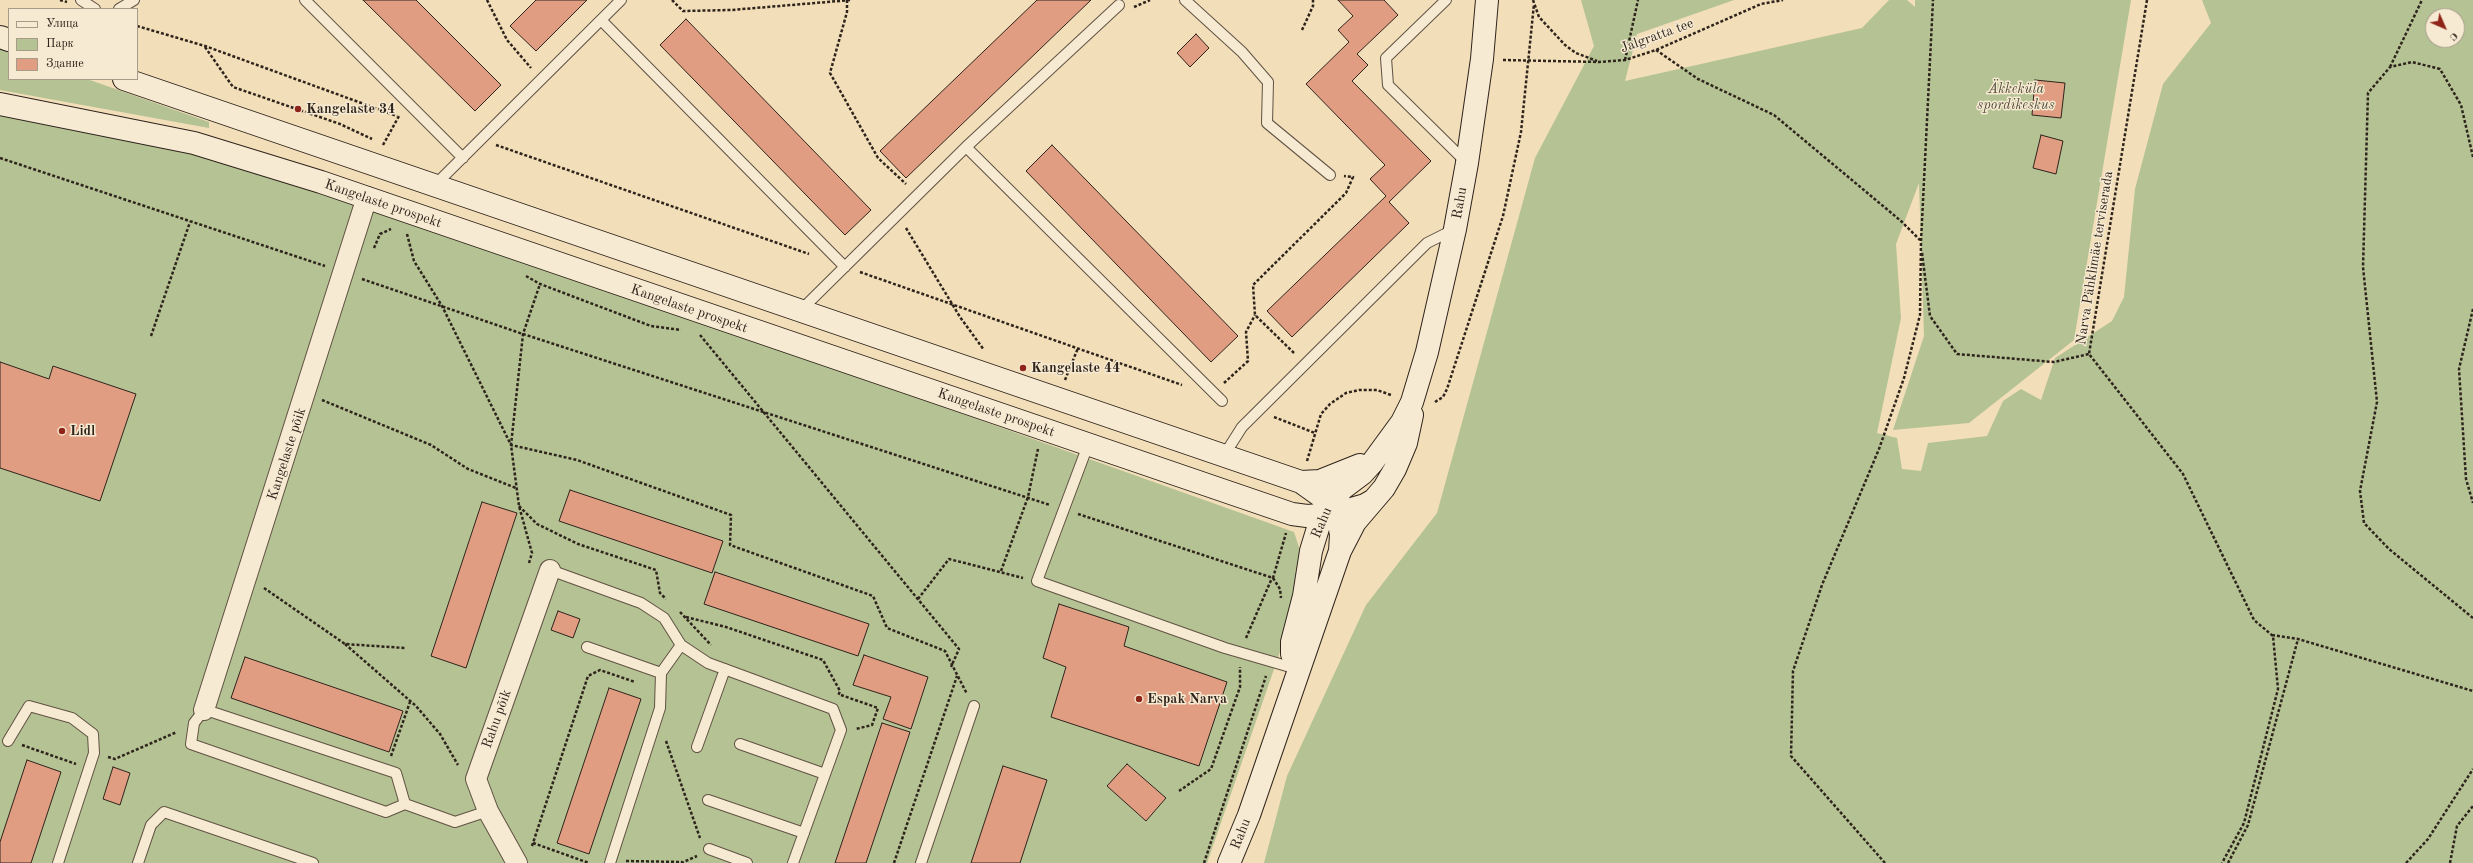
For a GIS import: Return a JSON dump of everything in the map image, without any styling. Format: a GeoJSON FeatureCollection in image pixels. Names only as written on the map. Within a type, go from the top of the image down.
{"type":"FeatureCollection","features":[{"type":"Feature","properties":{"kind":"main road","name":"Rahu"},"geometry":{"type":"LineString","coordinates":[[1299,670],[1292,654],[1292,642],[1304,596],[1311,551],[1328,511],[1342,489],[1362,474],[1402,422],[1412,402],[1427,352],[1455,229],[1467,163],[1482,59],[1487,0]]}},
{"type":"Feature","properties":{"kind":"main road"},"geometry":{"type":"LineString","coordinates":[[127,80],[1223,457],[1301,482],[1314,489],[1342,535],[1340,551]]}},
{"type":"Feature","properties":{"kind":"main road","name":"Kangelaste prospekt"},"geometry":{"type":"LineString","coordinates":[[0,104],[194,143],[367,197],[1292,514],[1328,511],[1365,505],[1372,501]]}},
{"type":"Feature","properties":{"kind":"main road","name":"Rahu"},"geometry":{"type":"LineString","coordinates":[[1229,863],[1249,815],[1340,551],[1355,522],[1384,488],[1406,443],[1412,420],[1412,402]]}},
{"type":"Feature","properties":{"kind":"main road"},"geometry":{"type":"LineString","coordinates":[[1301,482],[1320,481],[1341,474],[1366,461],[1382,449]]}},
{"type":"Feature","properties":{"kind":"main road"},"geometry":{"type":"LineString","coordinates":[[1292,514],[1304,529],[1311,551]]}},
{"type":"Feature","properties":{"kind":"street","name":"Kangelaste põik"},"geometry":{"type":"LineString","coordinates":[[199,717],[367,197]]}},
{"type":"Feature","properties":{"kind":"street","name":"Rahu põik"},"geometry":{"type":"LineString","coordinates":[[517,863],[488,811],[476,779],[550,570]]}},
{"type":"Feature","properties":{"kind":"lane"},"geometry":{"type":"LineString","coordinates":[[81,0],[93,8]]}},
{"type":"Feature","properties":{"kind":"lane"},"geometry":{"type":"LineString","coordinates":[[120,8],[134,0]]}},
{"type":"Feature","properties":{"kind":"lane"},"geometry":{"type":"LineString","coordinates":[[305,0],[463,158]]}},
{"type":"Feature","properties":{"kind":"lane"},"geometry":{"type":"LineString","coordinates":[[435,185],[621,0]]}},
{"type":"Feature","properties":{"kind":"lane"},"geometry":{"type":"LineString","coordinates":[[1185,0],[1242,52],[1268,82],[1267,123],[1330,176]]}},
{"type":"Feature","properties":{"kind":"lane"},"geometry":{"type":"LineString","coordinates":[[1446,0],[1386,58],[1388,85],[1467,163]]}},
{"type":"Feature","properties":{"kind":"lane"},"geometry":{"type":"LineString","coordinates":[[800,311],[966,147],[1119,5]]}},
{"type":"Feature","properties":{"kind":"lane"},"geometry":{"type":"LineString","coordinates":[[601,20],[845,267]]}},
{"type":"Feature","properties":{"kind":"lane"},"geometry":{"type":"LineString","coordinates":[[966,147],[1222,401]]}},
{"type":"Feature","properties":{"kind":"lane"},"geometry":{"type":"LineString","coordinates":[[1223,457],[1242,427],[1427,243],[1455,229]]}},
{"type":"Feature","properties":{"kind":"lane"},"geometry":{"type":"LineString","coordinates":[[1088,445],[1037,581],[1240,652],[1299,670]]}},
{"type":"Feature","properties":{"kind":"lane"},"geometry":{"type":"LineString","coordinates":[[550,570],[641,604],[664,618],[680,645],[708,663],[832,709],[841,730],[793,863]]}},
{"type":"Feature","properties":{"kind":"lane"},"geometry":{"type":"LineString","coordinates":[[611,860],[660,708],[661,673],[680,645]]}},
{"type":"Feature","properties":{"kind":"lane"},"geometry":{"type":"LineString","coordinates":[[587,647],[661,673]]}},
{"type":"Feature","properties":{"kind":"lane"},"geometry":{"type":"LineString","coordinates":[[697,747],[725,669]]}},
{"type":"Feature","properties":{"kind":"lane"},"geometry":{"type":"LineString","coordinates":[[8,741],[29,706],[72,718],[93,734],[94,753],[58,863]]}},
{"type":"Feature","properties":{"kind":"lane"},"geometry":{"type":"LineString","coordinates":[[921,863],[974,706]]}},
{"type":"Feature","properties":{"kind":"lane"},"geometry":{"type":"LineString","coordinates":[[405,804],[396,773],[199,717],[191,744],[386,812],[405,804],[455,822],[488,811]]}},
{"type":"Feature","properties":{"kind":"lane"},"geometry":{"type":"LineString","coordinates":[[740,744],[825,774]]}},
{"type":"Feature","properties":{"kind":"lane"},"geometry":{"type":"LineString","coordinates":[[708,800],[804,833]]}},
{"type":"Feature","properties":{"kind":"lane"},"geometry":{"type":"LineString","coordinates":[[138,863],[151,825],[164,812],[313,863]]}},
{"type":"Feature","properties":{"kind":"lane"},"geometry":{"type":"LineString","coordinates":[[709,849],[747,863]]}},
{"type":"Feature","properties":{"kind":"path"},"geometry":{"type":"LineString","coordinates":[[488,0],[506,40],[541,79]]}},
{"type":"Feature","properties":{"kind":"path"},"geometry":{"type":"LineString","coordinates":[[672,0],[682,10],[732,10],[851,0]]}},
{"type":"Feature","properties":{"kind":"path"},"geometry":{"type":"LineString","coordinates":[[847,0],[847,12],[830,73],[878,158],[917,195]]}},
{"type":"Feature","properties":{"kind":"path"},"geometry":{"type":"LineString","coordinates":[[1302,30],[1313,6],[1313,0]]}},
{"type":"Feature","properties":{"kind":"path"},"geometry":{"type":"LineString","coordinates":[[1533,0],[1539,16],[1565,45],[1576,53],[1599,62]]}},
{"type":"Feature","properties":{"kind":"path"},"geometry":{"type":"LineString","coordinates":[[1625,60],[1638,0]]}},
{"type":"Feature","properties":{"kind":"path","name":"Jalgratta tee"},"geometry":{"type":"LineString","coordinates":[[1482,59],[1599,62],[1625,60],[1656,50],[1761,4],[1783,0]]}},
{"type":"Feature","properties":{"kind":"path"},"geometry":{"type":"LineString","coordinates":[[1885,863],[1791,756],[1794,671],[1822,585],[1879,449],[1904,378],[1920,315],[1921,241],[1933,0]]}},
{"type":"Feature","properties":{"kind":"path","name":"Narva Pähklimäe terviserada"},"geometry":{"type":"LineString","coordinates":[[2147,0],[2089,354],[2182,474],[2254,620],[2273,636]]}},
{"type":"Feature","properties":{"kind":"path"},"geometry":{"type":"LineString","coordinates":[[2422,0],[2390,68],[2368,93],[2363,266],[2377,402],[2360,491],[2364,523],[2389,549],[2473,618]]}},
{"type":"Feature","properties":{"kind":"path"},"geometry":{"type":"LineString","coordinates":[[138,26],[205,46],[398,116],[429,125]]}},
{"type":"Feature","properties":{"kind":"path"},"geometry":{"type":"LineString","coordinates":[[205,46],[233,87],[340,124],[384,146],[398,116]]}},
{"type":"Feature","properties":{"kind":"path"},"geometry":{"type":"LineString","coordinates":[[1656,50],[1698,79],[1774,115],[1901,221],[1921,241],[1930,316],[1957,354],[2054,362],[2089,354]]}},
{"type":"Feature","properties":{"kind":"path"},"geometry":{"type":"LineString","coordinates":[[2390,68],[2412,62],[2440,69],[2461,105],[2473,158]]}},
{"type":"Feature","properties":{"kind":"path"},"geometry":{"type":"LineString","coordinates":[[338,129],[340,124]]}},
{"type":"Feature","properties":{"kind":"path"},"geometry":{"type":"LineString","coordinates":[[480,140],[1184,385]]}},
{"type":"Feature","properties":{"kind":"path"},"geometry":{"type":"LineString","coordinates":[[1214,393],[1248,361],[1246,332],[1254,314],[1253,285],[1346,193],[1353,177],[1330,176]]}},
{"type":"Feature","properties":{"kind":"path"},"geometry":{"type":"LineString","coordinates":[[898,214],[952,304],[989,354]]}},
{"type":"Feature","properties":{"kind":"path"},"geometry":{"type":"LineString","coordinates":[[151,336],[190,222]]}},
{"type":"Feature","properties":{"kind":"path"},"geometry":{"type":"LineString","coordinates":[[372,253],[380,234],[393,227]]}},
{"type":"Feature","properties":{"kind":"path"},"geometry":{"type":"LineString","coordinates":[[406,228],[414,260],[442,306],[511,445]]}},
{"type":"Feature","properties":{"kind":"path"},"geometry":{"type":"LineString","coordinates":[[358,285],[363,272]]}},
{"type":"Feature","properties":{"kind":"path"},"geometry":{"type":"LineString","coordinates":[[521,274],[540,284],[651,326],[690,331]]}},
{"type":"Feature","properties":{"kind":"path"},"geometry":{"type":"LineString","coordinates":[[528,565],[532,553],[519,506],[511,445],[523,334],[540,284]]}},
{"type":"Feature","properties":{"kind":"path"},"geometry":{"type":"LineString","coordinates":[[2473,309],[2458,369],[2466,479],[2473,503]]}},
{"type":"Feature","properties":{"kind":"path"},"geometry":{"type":"LineString","coordinates":[[1254,314],[1305,364]]}},
{"type":"Feature","properties":{"kind":"path"},"geometry":{"type":"LineString","coordinates":[[697,332],[958,649],[951,667]]}},
{"type":"Feature","properties":{"kind":"path"},"geometry":{"type":"LineString","coordinates":[[1056,399],[1078,348]]}},
{"type":"Feature","properties":{"kind":"path"},"geometry":{"type":"LineString","coordinates":[[318,407],[322,393]]}},
{"type":"Feature","properties":{"kind":"path"},"geometry":{"type":"LineString","coordinates":[[320,400],[431,445],[468,469],[516,488]]}},
{"type":"Feature","properties":{"kind":"path"},"geometry":{"type":"LineString","coordinates":[[1258,411],[1315,432]]}},
{"type":"Feature","properties":{"kind":"path"},"geometry":{"type":"LineString","coordinates":[[1001,571],[1028,497],[1036,454],[1044,430]]}},
{"type":"Feature","properties":{"kind":"path"},"geometry":{"type":"LineString","coordinates":[[511,445],[577,460],[731,515],[730,544],[873,596],[887,628],[944,651],[951,667],[974,706]]}},
{"type":"Feature","properties":{"kind":"path"},"geometry":{"type":"LineString","coordinates":[[519,506],[537,524],[578,544],[656,570],[660,593],[670,603]]}},
{"type":"Feature","properties":{"kind":"path"},"geometry":{"type":"LineString","coordinates":[[918,600],[949,559],[1037,581]]}},
{"type":"Feature","properties":{"kind":"path"},"geometry":{"type":"LineString","coordinates":[[1179,791],[1211,769],[1240,686],[1240,652],[1273,578],[1280,589],[1281,604]]}},
{"type":"Feature","properties":{"kind":"path"},"geometry":{"type":"LineString","coordinates":[[257,584],[345,644],[410,701],[440,734],[461,769],[463,762]]}},
{"type":"Feature","properties":{"kind":"path"},"geometry":{"type":"LineString","coordinates":[[675,607],[714,648]]}},
{"type":"Feature","properties":{"kind":"path"},"geometry":{"type":"LineString","coordinates":[[664,618],[685,617],[726,627],[823,660],[840,691],[832,709]]}},
{"type":"Feature","properties":{"kind":"path"},"geometry":{"type":"LineString","coordinates":[[2222,863],[2244,823],[2278,689],[2273,636],[2298,639],[2473,691]]}},
{"type":"Feature","properties":{"kind":"path"},"geometry":{"type":"LineString","coordinates":[[2228,863],[2248,825],[2298,639]]}},
{"type":"Feature","properties":{"kind":"path"},"geometry":{"type":"LineString","coordinates":[[345,644],[405,648]]}},
{"type":"Feature","properties":{"kind":"path"},"geometry":{"type":"LineString","coordinates":[[1204,863],[1271,661]]}},
{"type":"Feature","properties":{"kind":"path"},"geometry":{"type":"LineString","coordinates":[[531,849],[588,676],[600,670],[640,684]]}},
{"type":"Feature","properties":{"kind":"path"},"geometry":{"type":"LineString","coordinates":[[894,863],[957,676]]}},
{"type":"Feature","properties":{"kind":"path"},"geometry":{"type":"LineString","coordinates":[[832,692],[878,708],[872,725],[860,726],[853,731]]}},
{"type":"Feature","properties":{"kind":"path"},"geometry":{"type":"LineString","coordinates":[[389,762],[410,701]]}},
{"type":"Feature","properties":{"kind":"path"},"geometry":{"type":"LineString","coordinates":[[94,753],[116,759],[199,717]]}},
{"type":"Feature","properties":{"kind":"path"},"geometry":{"type":"LineString","coordinates":[[654,726],[669,744],[702,841],[709,849]]}},
{"type":"Feature","properties":{"kind":"path"},"geometry":{"type":"LineString","coordinates":[[8,741],[89,769]]}},
{"type":"Feature","properties":{"kind":"path"},"geometry":{"type":"LineString","coordinates":[[2406,863],[2428,839],[2473,769]]}},
{"type":"Feature","properties":{"kind":"path"},"geometry":{"type":"LineString","coordinates":[[2450,863],[2457,826],[2473,806]]}},
{"type":"Feature","properties":{"kind":"path"},"geometry":{"type":"LineString","coordinates":[[533,842],[589,863]]}},
{"type":"Feature","properties":{"kind":"path"},"geometry":{"type":"LineString","coordinates":[[611,860],[682,862]]}},
{"type":"Feature","properties":{"kind":"green space","name":"Äkkeküla spordikeskus"},"geometry":{"type":"Polygon","coordinates":[[[1581,0],[1734,0],[1637,34],[1625,81],[1862,28],[1889,0],[1907,0],[1915,7],[1915,0],[2131,0],[2074,340],[1969,423],[1893,430],[1924,336],[1919,183],[1896,244],[1901,318],[1877,433],[1897,438],[1902,469],[1921,471],[1928,443],[1987,436],[2003,401],[2021,389],[2041,400],[2055,358],[2112,321],[2124,297],[2135,189],[2163,84],[2211,23],[2202,0],[2473,0],[2473,863],[1264,863],[1287,776],[1366,605],[1437,513],[1535,158],[1594,46],[1581,0]]]}},
{"type":"Feature","properties":{"kind":"green space"},"geometry":{"type":"Polygon","coordinates":[[[0,49],[8,52],[8,80],[90,80],[209,122],[209,128],[0,90],[0,49]]]}},
{"type":"Feature","properties":{"kind":"green space"},"geometry":{"type":"Polygon","coordinates":[[[0,109],[270,167],[1294,532],[1304,563],[1291,620],[1207,863],[0,863],[0,109]]]}},
{"type":"Feature","properties":{"kind":"building"},"geometry":{"type":"Polygon","coordinates":[[[363,0],[416,0],[501,85],[475,111],[363,0]]]}},
{"type":"Feature","properties":{"kind":"building"},"geometry":{"type":"Polygon","coordinates":[[[536,0],[587,0],[536,51],[510,26],[536,0]]]}},
{"type":"Feature","properties":{"kind":"building"},"geometry":{"type":"Polygon","coordinates":[[[1037,0],[1091,0],[906,178],[880,151],[1037,0]]]}},
{"type":"Feature","properties":{"kind":"building"},"geometry":{"type":"Polygon","coordinates":[[[1338,0],[1384,0],[1398,15],[1357,54],[1368,65],[1352,81],[1431,161],[1389,202],[1409,223],[1292,337],[1267,311],[1386,196],[1370,179],[1385,165],[1306,84],[1349,42],[1338,30],[1353,16],[1338,0]]]}},
{"type":"Feature","properties":{"kind":"building"},"geometry":{"type":"Polygon","coordinates":[[[686,19],[871,210],[845,235],[660,45],[686,19]]]}},
{"type":"Feature","properties":{"kind":"building"},"geometry":{"type":"Polygon","coordinates":[[[1196,34],[1209,48],[1190,67],[1177,53],[1196,34]]]}},
{"type":"Feature","properties":{"kind":"building"},"geometry":{"type":"Polygon","coordinates":[[[2035,80],[2065,83],[2061,118],[2032,115],[2035,80]]]}},
{"type":"Feature","properties":{"kind":"building"},"geometry":{"type":"Polygon","coordinates":[[[2041,135],[2063,141],[2056,174],[2033,168],[2041,135]]]}},
{"type":"Feature","properties":{"kind":"building"},"geometry":{"type":"Polygon","coordinates":[[[1052,145],[1238,336],[1211,362],[1026,171],[1052,145]]]}},
{"type":"Feature","properties":{"kind":"building","name":"Lidl"},"geometry":{"type":"Polygon","coordinates":[[[0,362],[49,379],[53,366],[136,394],[100,501],[0,468],[0,362]]]}},
{"type":"Feature","properties":{"kind":"building"},"geometry":{"type":"Polygon","coordinates":[[[570,490],[723,541],[712,573],[559,521],[570,490]]]}},
{"type":"Feature","properties":{"kind":"building"},"geometry":{"type":"Polygon","coordinates":[[[482,502],[517,513],[466,668],[431,656],[482,502]]]}},
{"type":"Feature","properties":{"kind":"building"},"geometry":{"type":"Polygon","coordinates":[[[715,572],[869,624],[858,656],[704,604],[715,572]]]}},
{"type":"Feature","properties":{"kind":"building","name":"Espak Narva"},"geometry":{"type":"Polygon","coordinates":[[[1059,604],[1129,627],[1124,646],[1227,682],[1199,766],[1051,717],[1066,667],[1043,658],[1059,604]]]}},
{"type":"Feature","properties":{"kind":"building"},"geometry":{"type":"Polygon","coordinates":[[[558,611],[580,619],[573,638],[551,630],[558,611]]]}},
{"type":"Feature","properties":{"kind":"building"},"geometry":{"type":"Polygon","coordinates":[[[864,655],[928,677],[911,729],[883,719],[891,697],[853,685],[864,655]]]}},
{"type":"Feature","properties":{"kind":"building"},"geometry":{"type":"Polygon","coordinates":[[[245,657],[403,711],[389,752],[231,698],[245,657]]]}},
{"type":"Feature","properties":{"kind":"building"},"geometry":{"type":"Polygon","coordinates":[[[609,688],[641,699],[589,854],[557,843],[609,688]]]}},
{"type":"Feature","properties":{"kind":"building"},"geometry":{"type":"Polygon","coordinates":[[[882,723],[910,732],[866,863],[835,863],[882,723]]]}},
{"type":"Feature","properties":{"kind":"building"},"geometry":{"type":"Polygon","coordinates":[[[27,760],[61,772],[31,863],[0,863],[0,842],[27,760]]]}},
{"type":"Feature","properties":{"kind":"building"},"geometry":{"type":"Polygon","coordinates":[[[1127,764],[1166,798],[1146,821],[1107,786],[1127,764]]]}},
{"type":"Feature","properties":{"kind":"building"},"geometry":{"type":"Polygon","coordinates":[[[1003,766],[1047,780],[1020,863],[971,863],[1003,766]]]}},
{"type":"Feature","properties":{"kind":"building"},"geometry":{"type":"Polygon","coordinates":[[[113,767],[130,773],[120,805],[103,799],[113,767]]]}},
{"type":"Feature","properties":{"kind":"place","name":"Kangelaste 34"},"geometry":{"type":"Point","coordinates":[298,109]}},
{"type":"Feature","properties":{"kind":"place","name":"Kangelaste 44"},"geometry":{"type":"Point","coordinates":[1023,368]}},
{"type":"Feature","properties":{"kind":"place","name":"Lidl"},"geometry":{"type":"Point","coordinates":[62,431]}},
{"type":"Feature","properties":{"kind":"place","name":"Espak Narva"},"geometry":{"type":"Point","coordinates":[1139,699]}}]}
